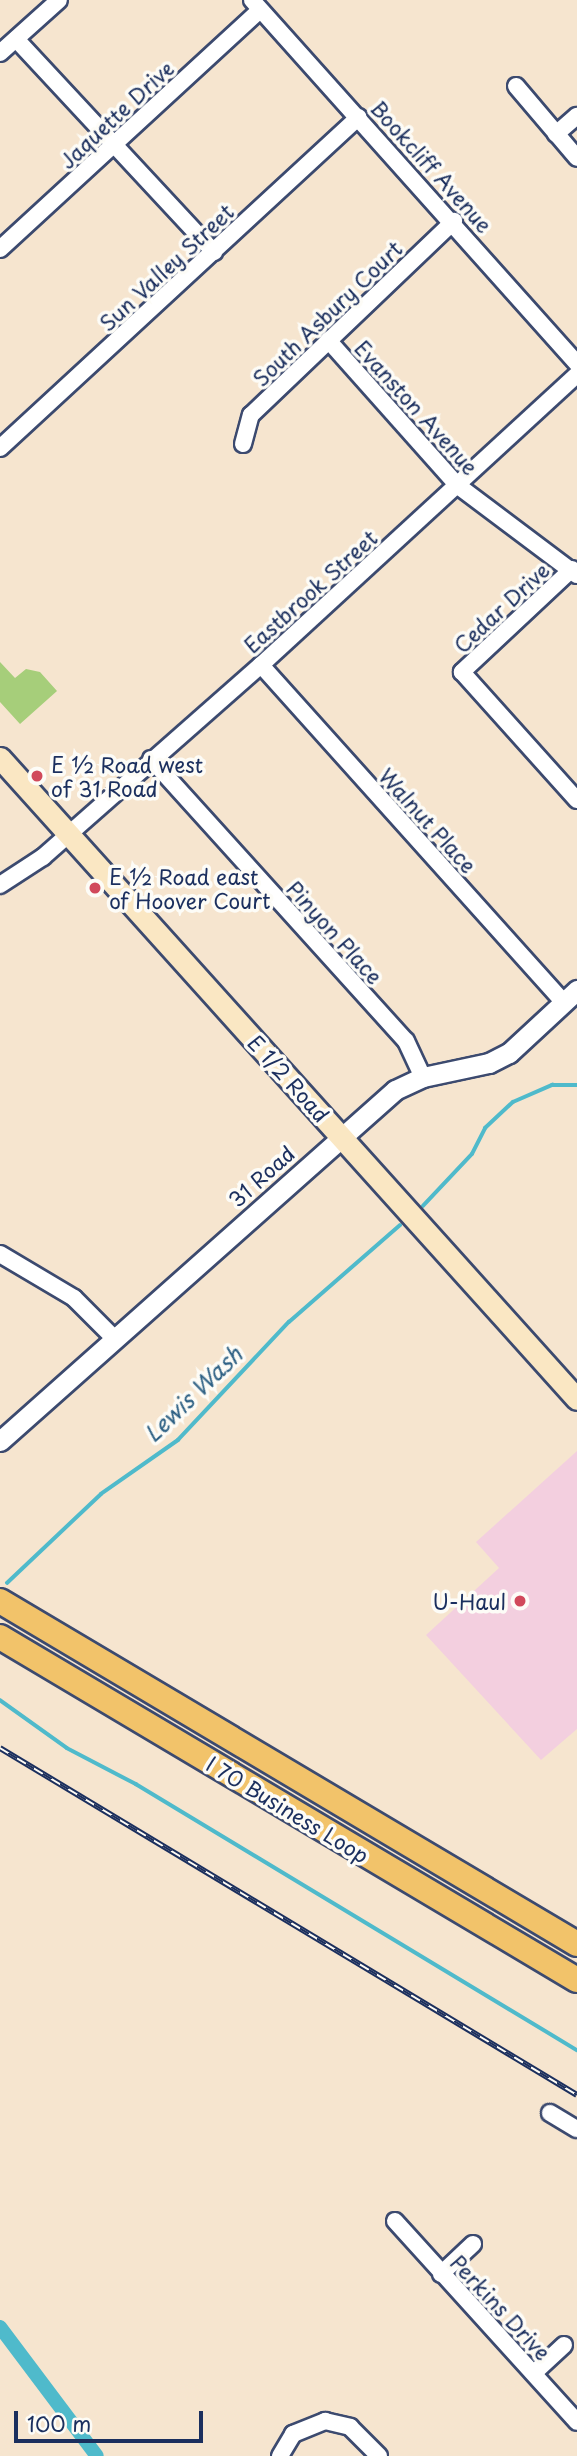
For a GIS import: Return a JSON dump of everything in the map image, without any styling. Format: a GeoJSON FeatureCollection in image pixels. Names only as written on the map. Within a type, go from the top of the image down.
{"type":"FeatureCollection","features":[{"type":"Feature","properties":{"kind":"main road","name":"E 1/2 Road"},"geometry":{"type":"LineString","coordinates":[[0,758],[577,1399]]}},
{"type":"Feature","properties":{"kind":"main road","name":"I 70 Business Loop"},"geometry":{"type":"LineString","coordinates":[[0,1601],[577,1944]]}},
{"type":"Feature","properties":{"kind":"main road","name":"I 70 Business Loop"},"geometry":{"type":"LineString","coordinates":[[0,1637],[577,1980]]}},
{"type":"Feature","properties":{"kind":"street"},"geometry":{"type":"LineString","coordinates":[[0,53],[60,0]]}},
{"type":"Feature","properties":{"kind":"street","name":"Bookcliff Avenue"},"geometry":{"type":"LineString","coordinates":[[256,5],[454,221],[577,363]]}},
{"type":"Feature","properties":{"kind":"street","name":"Jaquette Drive"},"geometry":{"type":"LineString","coordinates":[[0,249],[115,146],[256,5]]}},
{"type":"Feature","properties":{"kind":"street"},"geometry":{"type":"LineString","coordinates":[[16,39],[214,252]]}},
{"type":"Feature","properties":{"kind":"street"},"geometry":{"type":"LineString","coordinates":[[516,86],[577,158]]}},
{"type":"Feature","properties":{"kind":"street"},"geometry":{"type":"LineString","coordinates":[[556,134],[577,116]]}},
{"type":"Feature","properties":{"kind":"street","name":"Sun Valley Street"},"geometry":{"type":"LineString","coordinates":[[0,449],[359,117]]}},
{"type":"Feature","properties":{"kind":"street","name":"South Asbury Court"},"geometry":{"type":"LineString","coordinates":[[243,443],[251,415],[454,221]]}},
{"type":"Feature","properties":{"kind":"street","name":"Evanston Avenue"},"geometry":{"type":"LineString","coordinates":[[328,340],[457,485],[575,572]]}},
{"type":"Feature","properties":{"kind":"street","name":"Eastbrook Street"},"geometry":{"type":"LineString","coordinates":[[0,886],[68,834],[150,759],[261,665],[577,374]]}},
{"type":"Feature","properties":{"kind":"street","name":"Cedar Drive"},"geometry":{"type":"LineString","coordinates":[[575,572],[462,672],[577,800]]}},
{"type":"Feature","properties":{"kind":"street","name":"Walnut Place"},"geometry":{"type":"LineString","coordinates":[[261,665],[570,996]]}},
{"type":"Feature","properties":{"kind":"street","name":"Pinyon Place"},"geometry":{"type":"LineString","coordinates":[[150,759],[406,1041],[423,1077]]}},
{"type":"Feature","properties":{"kind":"street","name":"31 Road"},"geometry":{"type":"LineString","coordinates":[[0,1441],[340,1135],[395,1090],[423,1077],[489,1063],[509,1053],[570,996]]}},
{"type":"Feature","properties":{"kind":"street"},"geometry":{"type":"LineString","coordinates":[[0,1254],[74,1298],[114,1338]]}},
{"type":"Feature","properties":{"kind":"street"},"geometry":{"type":"LineString","coordinates":[[550,2113],[577,2129]]}},
{"type":"Feature","properties":{"kind":"street","name":"Perkins Drive"},"geometry":{"type":"LineString","coordinates":[[395,2221],[577,2422]]}},
{"type":"Feature","properties":{"kind":"street"},"geometry":{"type":"LineString","coordinates":[[441,2274],[473,2244]]}},
{"type":"Feature","properties":{"kind":"street"},"geometry":{"type":"LineString","coordinates":[[534,2373],[564,2345]]}},
{"type":"Feature","properties":{"kind":"street"},"geometry":{"type":"LineString","coordinates":[[280,2456],[293,2434],[325,2421],[350,2427],[379,2456]]}},
{"type":"Feature","properties":{"kind":"shaded area","name":"U-Haul"},"geometry":{"type":"Polygon","coordinates":[[[577,1451],[577,1729],[541,1760],[426,1635],[499,1568],[476,1542],[577,1451]]]}},
{"type":"Feature","properties":{"kind":"green space"},"geometry":{"type":"Polygon","coordinates":[[[0,662],[15,678],[26,669],[40,672],[57,691],[20,724],[0,702],[0,662]]]}},
{"type":"Feature","properties":{"kind":"waterway","name":"Lewis Wash"},"geometry":{"type":"LineString","coordinates":[[423,1206],[472,1154],[485,1128],[513,1102],[552,1085],[577,1085]]}},
{"type":"Feature","properties":{"kind":"waterway","name":"Lewis Wash"},"geometry":{"type":"LineString","coordinates":[[7,1583],[101,1494],[178,1440],[289,1322],[400,1225]]}},
{"type":"Feature","properties":{"kind":"waterway"},"geometry":{"type":"LineString","coordinates":[[0,1700],[67,1748],[136,1784],[577,2050]]}},
{"type":"Feature","properties":{"kind":"waterway"},"geometry":{"type":"LineString","coordinates":[[0,2327],[97,2456]]}},
{"type":"Feature","properties":{"kind":"railway"},"geometry":{"type":"LineString","coordinates":[[0,1748],[577,2095]]}},
{"type":"Feature","properties":{"kind":"place","name":"E ½ Road west of 31 Road"},"geometry":{"type":"Point","coordinates":[37,776]}},
{"type":"Feature","properties":{"kind":"place","name":"E ½ Road east of Hoover Court"},"geometry":{"type":"Point","coordinates":[95,888]}},
{"type":"Feature","properties":{"kind":"place","name":"U-Haul"},"geometry":{"type":"Point","coordinates":[520,1601]}}]}
